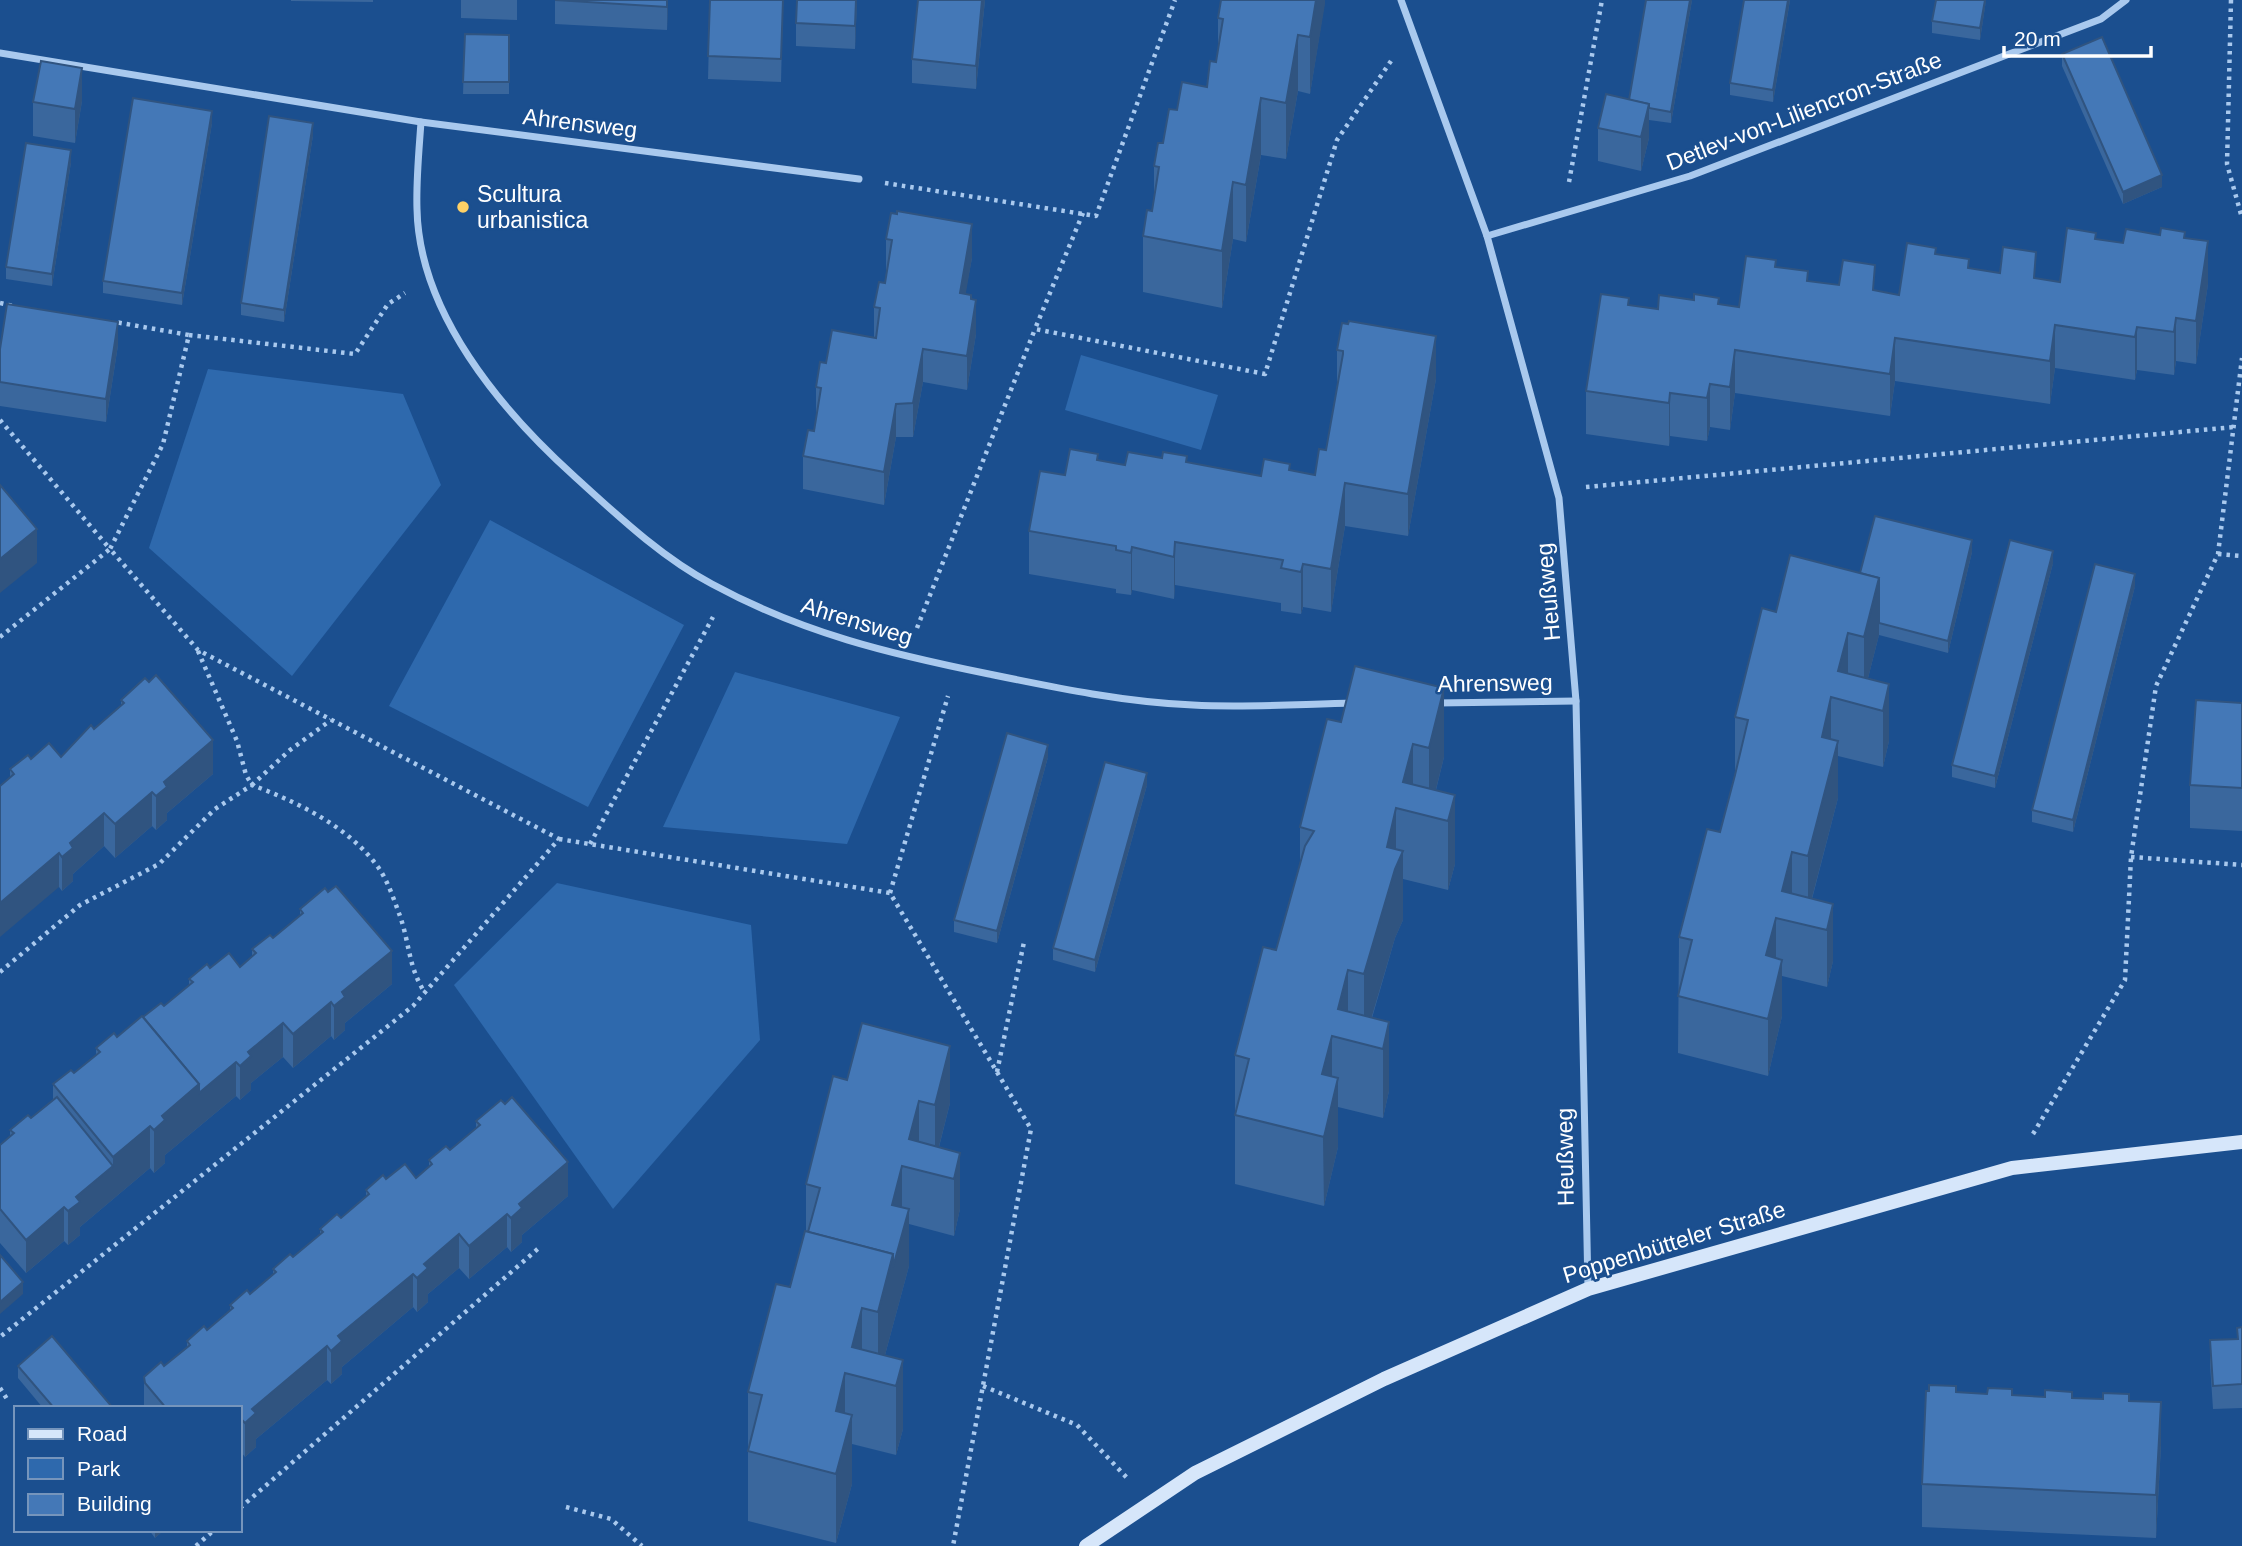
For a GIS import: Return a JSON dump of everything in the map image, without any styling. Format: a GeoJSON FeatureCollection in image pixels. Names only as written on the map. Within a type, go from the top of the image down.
{"type":"FeatureCollection","features":[{"type":"Feature","properties":{"kind":"main road","name":"Poppenbütteler Straße"},"geometry":{"type":"LineString","coordinates":[[1086,1546],[1195,1473],[1384,1379],[1588,1289],[2012,1168],[2242,1142]]}},
{"type":"Feature","properties":{"kind":"street","name":"Heußweg"},"geometry":{"type":"LineString","coordinates":[[1401,0],[1487,236],[1557,490],[1576,701],[1588,1289]]}},
{"type":"Feature","properties":{"kind":"street","name":"Detlev-von-Liliencron-Straße"},"geometry":{"type":"LineString","coordinates":[[1487,236],[1690,176],[2101,19],[2126,0]]}},
{"type":"Feature","properties":{"kind":"street","name":"Ahrensweg"},"geometry":{"type":"LineString","coordinates":[[0,53],[421,122],[859,179]]}},
{"type":"Feature","properties":{"kind":"street","name":"Ahrensweg"},"geometry":{"type":"LineString","coordinates":[[421,122],[416,212],[429,278],[458,340],[501,403],[561,464],[630,527],[709,583],[799,626],[906,657],[1082,694],[1193,705],[1371,703]]}},
{"type":"Feature","properties":{"kind":"street","name":"Ahrensweg"},"geometry":{"type":"LineString","coordinates":[[1426,703],[1576,701]]}},
{"type":"Feature","properties":{"kind":"path"},"geometry":{"type":"LineString","coordinates":[[859,179],[1096,216],[1175,0]]}},
{"type":"Feature","properties":{"kind":"path"},"geometry":{"type":"LineString","coordinates":[[1563,213],[1602,0]]}},
{"type":"Feature","properties":{"kind":"path"},"geometry":{"type":"LineString","coordinates":[[2231,0],[2227,164],[2242,218]]}},
{"type":"Feature","properties":{"kind":"path"},"geometry":{"type":"LineString","coordinates":[[1035,329],[1265,374],[1337,140],[1411,32]]}},
{"type":"Feature","properties":{"kind":"path"},"geometry":{"type":"LineString","coordinates":[[906,657],[1083,214]]}},
{"type":"Feature","properties":{"kind":"path"},"geometry":{"type":"LineString","coordinates":[[108,321],[189,335],[355,354],[388,304],[429,278]]}},
{"type":"Feature","properties":{"kind":"path"},"geometry":{"type":"LineString","coordinates":[[0,303],[27,308]]}},
{"type":"Feature","properties":{"kind":"path"},"geometry":{"type":"LineString","coordinates":[[0,637],[110,549],[163,444],[189,335]]}},
{"type":"Feature","properties":{"kind":"path"},"geometry":{"type":"LineString","coordinates":[[2012,1168],[2125,980],[2131,857],[2156,686],[2218,554],[2242,358]]}},
{"type":"Feature","properties":{"kind":"path"},"geometry":{"type":"LineString","coordinates":[[0,420],[198,650],[237,741],[246,775],[252,785],[291,799],[330,824],[378,867],[407,938],[411,971],[425,993]]}},
{"type":"Feature","properties":{"kind":"path"},"geometry":{"type":"LineString","coordinates":[[1557,490],[2234,427]]}},
{"type":"Feature","properties":{"kind":"path"},"geometry":{"type":"LineString","coordinates":[[2218,554],[2242,556]]}},
{"type":"Feature","properties":{"kind":"path"},"geometry":{"type":"LineString","coordinates":[[590,844],[727,591]]}},
{"type":"Feature","properties":{"kind":"path"},"geometry":{"type":"LineString","coordinates":[[198,650],[559,839],[890,893]]}},
{"type":"Feature","properties":{"kind":"path"},"geometry":{"type":"LineString","coordinates":[[953,1546],[1031,1129],[890,893],[957,668]]}},
{"type":"Feature","properties":{"kind":"path"},"geometry":{"type":"LineString","coordinates":[[0,972],[80,905],[159,864],[215,809],[252,785],[289,750],[331,720]]}},
{"type":"Feature","properties":{"kind":"path"},"geometry":{"type":"LineString","coordinates":[[0,1337],[413,1006],[559,839]]}},
{"type":"Feature","properties":{"kind":"path"},"geometry":{"type":"LineString","coordinates":[[2131,857],[2242,865]]}},
{"type":"Feature","properties":{"kind":"path"},"geometry":{"type":"LineString","coordinates":[[997,1073],[1024,942]]}},
{"type":"Feature","properties":{"kind":"path"},"geometry":{"type":"LineString","coordinates":[[242,1506],[540,1247]]}},
{"type":"Feature","properties":{"kind":"path"},"geometry":{"type":"LineString","coordinates":[[983,1387],[1077,1424],[1151,1503]]}},
{"type":"Feature","properties":{"kind":"path"},"geometry":{"type":"LineString","coordinates":[[0,1388],[7,1399]]}},
{"type":"Feature","properties":{"kind":"path"},"geometry":{"type":"LineString","coordinates":[[566,1507],[611,1519],[642,1546]]}},
{"type":"Feature","properties":{"kind":"path"},"geometry":{"type":"LineString","coordinates":[[196,1546],[212,1532]]}},
{"type":"Feature","properties":{"kind":"green space"},"geometry":{"type":"Polygon","coordinates":[[[1081,355],[1218,395],[1201,450],[1065,410],[1081,355]]]}},
{"type":"Feature","properties":{"kind":"green space"},"geometry":{"type":"Polygon","coordinates":[[[208,369],[403,394],[441,485],[292,676],[149,548],[208,369]]]}},
{"type":"Feature","properties":{"kind":"green space"},"geometry":{"type":"Polygon","coordinates":[[[490,520],[684,625],[588,807],[389,706],[490,520]]]}},
{"type":"Feature","properties":{"kind":"green space"},"geometry":{"type":"Polygon","coordinates":[[[735,672],[900,717],[847,844],[663,827],[735,672]]]}},
{"type":"Feature","properties":{"kind":"green space"},"geometry":{"type":"Polygon","coordinates":[[[557,883],[751,925],[760,1040],[613,1209],[454,985],[557,883]]]}},
{"type":"Feature","properties":{"kind":"building"},"geometry":{"type":"Polygon","coordinates":[[[555,0],[667,0],[667,7],[555,0]]]}},
{"type":"Feature","properties":{"kind":"building"},"geometry":{"type":"Polygon","coordinates":[[[710,0],[783,0],[781,59],[708,56],[710,0]]]}},
{"type":"Feature","properties":{"kind":"building"},"geometry":{"type":"Polygon","coordinates":[[[797,0],[856,0],[855,26],[796,23],[797,0]]]}},
{"type":"Feature","properties":{"kind":"building"},"geometry":{"type":"Polygon","coordinates":[[[918,0],[982,0],[976,66],[912,59],[918,0]]]}},
{"type":"Feature","properties":{"kind":"building"},"geometry":{"type":"Polygon","coordinates":[[[1221,0],[1316,0],[1310,37],[1298,35],[1286,103],[1261,98],[1246,185],[1233,182],[1222,251],[1143,236],[1147,210],[1152,211],[1159,167],[1154,166],[1158,143],[1163,143],[1169,109],[1177,110],[1182,82],[1207,87],[1210,61],[1216,62],[1223,19],[1218,18],[1221,0]]]}},
{"type":"Feature","properties":{"kind":"building"},"geometry":{"type":"Polygon","coordinates":[[[1646,0],[1690,0],[1671,112],[1649,108],[1649,104],[1629,100],[1646,0]]]}},
{"type":"Feature","properties":{"kind":"building"},"geometry":{"type":"Polygon","coordinates":[[[1744,0],[1788,0],[1773,90],[1730,83],[1744,0]]]}},
{"type":"Feature","properties":{"kind":"building"},"geometry":{"type":"Polygon","coordinates":[[[1936,0],[1985,0],[1980,28],[1932,21],[1936,0]]]}},
{"type":"Feature","properties":{"kind":"building"},"geometry":{"type":"Polygon","coordinates":[[[465,34],[509,35],[509,82],[463,82],[465,34]]]}},
{"type":"Feature","properties":{"kind":"building"},"geometry":{"type":"Polygon","coordinates":[[[2102,37],[2162,175],[2123,192],[2062,54],[2102,37]]]}},
{"type":"Feature","properties":{"kind":"building"},"geometry":{"type":"Polygon","coordinates":[[[41,61],[82,68],[75,109],[33,102],[41,61]]]}},
{"type":"Feature","properties":{"kind":"building"},"geometry":{"type":"Polygon","coordinates":[[[1606,94],[1649,104],[1641,137],[1598,128],[1606,94]]]}},
{"type":"Feature","properties":{"kind":"building"},"geometry":{"type":"Polygon","coordinates":[[[133,98],[212,111],[182,293],[103,281],[133,98]]]}},
{"type":"Feature","properties":{"kind":"building"},"geometry":{"type":"Polygon","coordinates":[[[269,116],[313,123],[284,310],[241,303],[269,116]]]}},
{"type":"Feature","properties":{"kind":"building"},"geometry":{"type":"Polygon","coordinates":[[[26,143],[71,150],[52,274],[6,267],[26,143]]]}},
{"type":"Feature","properties":{"kind":"building"},"geometry":{"type":"Polygon","coordinates":[[[897,211],[972,224],[960,293],[971,295],[971,299],[976,300],[967,356],[923,349],[913,403],[896,404],[884,472],[803,456],[808,430],[814,431],[821,388],[816,387],[820,362],[826,363],[832,330],[876,338],[880,308],[874,307],[879,282],[885,283],[892,240],[886,239],[891,213],[897,214],[897,211]]]}},
{"type":"Feature","properties":{"kind":"building"},"geometry":{"type":"Polygon","coordinates":[[[2067,228],[2096,233],[2095,239],[2123,243],[2126,229],[2160,235],[2161,228],[2185,232],[2184,238],[2208,241],[2196,321],[2176,318],[2174,332],[2137,327],[2135,337],[2055,325],[2050,361],[1895,338],[1890,374],[1735,350],[1730,387],[1710,384],[1707,398],[1670,393],[1669,403],[1586,391],[1601,294],[1629,298],[1628,305],[1658,309],[1659,295],[1694,300],[1694,294],[1719,298],[1718,304],[1739,307],[1746,256],[1776,260],[1775,267],[1808,271],[1807,281],[1839,285],[1843,260],[1875,265],[1873,290],[1899,295],[1907,243],[1936,248],[1935,254],[1969,259],[1968,268],[2000,273],[2003,247],[2036,252],[2034,278],[2060,282],[2067,228]]]}},
{"type":"Feature","properties":{"kind":"building"},"geometry":{"type":"Polygon","coordinates":[[[7,304],[118,322],[106,399],[0,382],[0,349],[7,304]]]}},
{"type":"Feature","properties":{"kind":"building"},"geometry":{"type":"Polygon","coordinates":[[[1349,321],[1436,336],[1408,494],[1345,483],[1331,569],[1303,564],[1301,572],[1281,568],[1283,560],[1175,542],[1174,557],[1132,547],[1131,553],[1116,550],[1116,546],[1029,531],[1040,471],[1065,475],[1070,449],[1098,454],[1097,460],[1125,465],[1128,452],[1162,458],[1163,452],[1187,456],[1186,462],[1261,476],[1264,459],[1290,464],[1289,470],[1315,475],[1319,449],[1326,450],[1343,354],[1343,351],[1337,350],[1342,323],[1348,324],[1349,321]]]}},
{"type":"Feature","properties":{"kind":"building"},"geometry":{"type":"Polygon","coordinates":[[[0,485],[37,529],[0,559],[0,485]]]}},
{"type":"Feature","properties":{"kind":"building"},"geometry":{"type":"Polygon","coordinates":[[[1875,516],[1972,540],[1948,641],[1879,623],[1879,578],[1860,573],[1875,516]]]}},
{"type":"Feature","properties":{"kind":"building"},"geometry":{"type":"Polygon","coordinates":[[[2010,540],[2053,551],[1995,776],[1952,765],[2010,540]]]}},
{"type":"Feature","properties":{"kind":"building"},"geometry":{"type":"Polygon","coordinates":[[[1790,555],[1879,578],[1864,637],[1848,633],[1838,671],[1889,684],[1883,711],[1831,697],[1822,737],[1838,741],[1808,856],[1792,852],[1782,891],[1833,904],[1827,930],[1776,918],[1766,955],[1782,960],[1768,1019],[1678,996],[1692,940],[1679,937],[1707,829],[1720,832],[1735,775],[1748,720],[1735,717],[1762,608],[1776,612],[1790,555]]]}},
{"type":"Feature","properties":{"kind":"building"},"geometry":{"type":"Polygon","coordinates":[[[2095,564],[2135,574],[2073,820],[2032,810],[2095,564]]]}},
{"type":"Feature","properties":{"kind":"building"},"geometry":{"type":"Polygon","coordinates":[[[1355,666],[1444,688],[1429,748],[1413,744],[1403,782],[1455,795],[1448,821],[1396,808],[1387,847],[1403,851],[1395,869],[1364,974],[1348,970],[1338,1009],[1389,1022],[1383,1049],[1332,1036],[1322,1074],[1338,1078],[1324,1137],[1235,1115],[1249,1059],[1235,1055],[1263,947],[1276,950],[1305,846],[1314,831],[1300,827],[1327,719],[1341,722],[1355,666]]]}},
{"type":"Feature","properties":{"kind":"building"},"geometry":{"type":"Polygon","coordinates":[[[156,675],[213,740],[164,782],[167,787],[156,796],[152,792],[115,824],[104,813],[70,843],[73,848],[62,857],[59,853],[0,903],[0,786],[14,774],[10,769],[28,755],[31,759],[49,743],[61,757],[91,725],[94,729],[124,703],[121,700],[145,678],[149,682],[156,675]]]}},
{"type":"Feature","properties":{"kind":"building"},"geometry":{"type":"Polygon","coordinates":[[[2196,700],[2242,703],[2242,788],[2190,785],[2196,700]]]}},
{"type":"Feature","properties":{"kind":"building"},"geometry":{"type":"Polygon","coordinates":[[[1007,733],[1048,745],[997,931],[954,920],[1007,733]]]}},
{"type":"Feature","properties":{"kind":"building"},"geometry":{"type":"Polygon","coordinates":[[[1105,762],[1147,773],[1095,960],[1053,948],[1105,762]]]}},
{"type":"Feature","properties":{"kind":"building"},"geometry":{"type":"Polygon","coordinates":[[[336,886],[392,951],[342,992],[345,997],[334,1006],[331,1002],[293,1034],[283,1023],[248,1052],[251,1056],[240,1066],[236,1062],[199,1093],[199,1084],[143,1017],[161,1003],[164,1006],[193,982],[189,979],[207,964],[210,968],[229,953],[240,967],[256,953],[252,949],[270,935],[273,938],[303,913],[300,909],[325,888],[328,892],[336,886]]]}},
{"type":"Feature","properties":{"kind":"building"},"geometry":{"type":"Polygon","coordinates":[[[142,1016],[199,1084],[162,1116],[165,1120],[154,1130],[150,1126],[113,1157],[53,1084],[71,1070],[74,1073],[100,1052],[96,1048],[114,1033],[117,1037],[142,1016]]]}},
{"type":"Feature","properties":{"kind":"building"},"geometry":{"type":"Polygon","coordinates":[[[862,1023],[950,1046],[935,1105],[919,1101],[909,1139],[960,1153],[954,1179],[902,1166],[892,1205],[909,1209],[893,1267],[893,1254],[808,1232],[820,1188],[806,1184],[833,1076],[847,1080],[862,1023]]]}},
{"type":"Feature","properties":{"kind":"building"},"geometry":{"type":"Polygon","coordinates":[[[57,1097],[113,1166],[76,1197],[80,1202],[68,1211],[64,1207],[26,1240],[0,1209],[0,1145],[14,1133],[10,1130],[28,1115],[31,1118],[57,1097]]]}},
{"type":"Feature","properties":{"kind":"building"},"geometry":{"type":"Polygon","coordinates":[[[512,1097],[568,1162],[519,1204],[522,1208],[511,1218],[507,1214],[469,1246],[459,1234],[424,1264],[428,1268],[417,1278],[413,1274],[338,1336],[342,1341],[331,1351],[327,1346],[252,1409],[256,1413],[245,1423],[242,1420],[242,1406],[164,1406],[145,1383],[144,1377],[161,1362],[164,1366],[190,1345],[187,1341],[204,1326],[207,1330],[233,1308],[230,1305],[247,1290],[250,1294],[276,1272],[273,1269],[290,1254],[293,1257],[323,1232],[320,1229],[337,1214],[341,1218],[369,1194],[366,1190],[383,1175],[386,1179],[405,1164],[416,1178],[432,1164],[429,1160],[446,1146],[450,1150],[480,1125],[476,1121],[501,1100],[505,1104],[512,1097]]]}},
{"type":"Feature","properties":{"kind":"building"},"geometry":{"type":"Polygon","coordinates":[[[805,1231],[893,1254],[878,1312],[862,1308],[852,1347],[903,1360],[896,1386],[845,1373],[836,1411],[852,1415],[836,1474],[748,1451],[762,1395],[748,1392],[776,1284],[790,1287],[805,1231]]]}},
{"type":"Feature","properties":{"kind":"building"},"geometry":{"type":"Polygon","coordinates":[[[0,1255],[23,1282],[0,1302],[0,1255]]]}},
{"type":"Feature","properties":{"kind":"building"},"geometry":{"type":"Polygon","coordinates":[[[2242,1327],[2242,1384],[2213,1386],[2210,1340],[2238,1339],[2237,1328],[2242,1327]]]}},
{"type":"Feature","properties":{"kind":"building"},"geometry":{"type":"Polygon","coordinates":[[[52,1336],[111,1406],[52,1406],[18,1366],[52,1336]]]}},
{"type":"Feature","properties":{"kind":"building"},"geometry":{"type":"Polygon","coordinates":[[[1929,1385],[1956,1386],[1956,1392],[1987,1394],[1988,1388],[2012,1389],[2012,1395],[2045,1397],[2045,1390],[2072,1392],[2072,1398],[2103,1399],[2103,1393],[2129,1394],[2129,1401],[2161,1402],[2156,1495],[1922,1484],[1926,1391],[1929,1391],[1929,1385]]]}},
{"type":"Feature","properties":{"kind":"place","name":"Scultura urbanistica"},"geometry":{"type":"Point","coordinates":[463,207]}}]}
